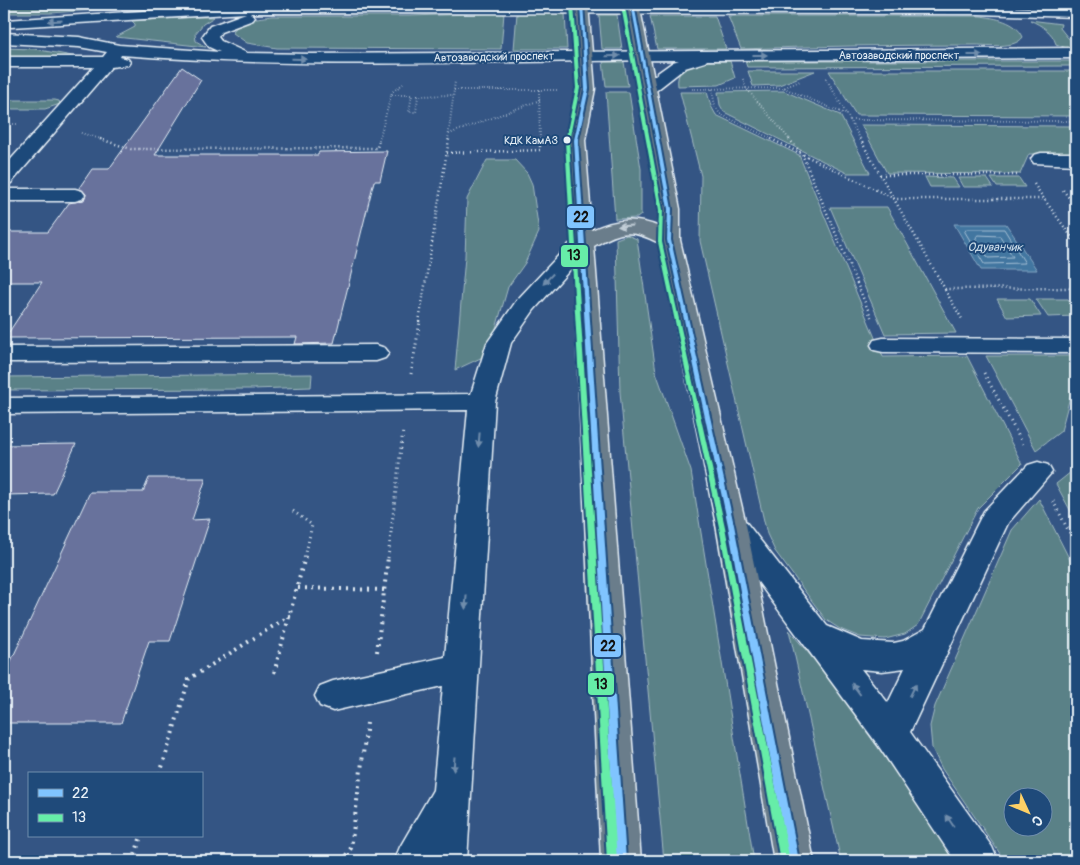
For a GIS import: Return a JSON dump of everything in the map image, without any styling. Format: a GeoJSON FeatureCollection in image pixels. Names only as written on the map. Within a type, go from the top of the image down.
{"type":"FeatureCollection","features":[{"type":"Feature","properties":{"kind":"main road"},"geometry":{"type":"LineString","coordinates":[[581,6],[587,90],[576,140],[621,861]]}},
{"type":"Feature","properties":{"kind":"main road"},"geometry":{"type":"LineString","coordinates":[[632,6],[670,208],[669,240],[731,525],[794,861]]}},
{"type":"Feature","properties":{"kind":"main road"},"geometry":{"type":"LineString","coordinates":[[582,244],[618,226],[637,226],[651,229],[669,240]]}},
{"type":"Feature","properties":{"kind":"street"},"geometry":{"type":"LineString","coordinates":[[511,9],[540,4]]}},
{"type":"Feature","properties":{"kind":"street"},"geometry":{"type":"LineString","coordinates":[[668,4],[720,9]]}},
{"type":"Feature","properties":{"kind":"street"},"geometry":{"type":"LineString","coordinates":[[4,24],[233,9],[511,9],[632,6],[720,9],[978,10],[1076,6]]}},
{"type":"Feature","properties":{"kind":"street"},"geometry":{"type":"LineString","coordinates":[[250,58],[215,44],[210,37],[215,29],[229,22],[296,8]]}},
{"type":"Feature","properties":{"kind":"street"},"geometry":{"type":"LineString","coordinates":[[978,10],[1075,21]]}},
{"type":"Feature","properties":{"kind":"street"},"geometry":{"type":"LineString","coordinates":[[978,10],[1009,18],[1028,26]]}},
{"type":"Feature","properties":{"kind":"street"},"geometry":{"type":"LineString","coordinates":[[79,42],[118,29],[118,26],[112,22],[89,18]]}},
{"type":"Feature","properties":{"kind":"street","name":"Автозаводский проспект"},"geometry":{"type":"LineString","coordinates":[[4,38],[79,42],[119,50],[192,56],[312,59],[641,55],[1073,54]]}},
{"type":"Feature","properties":{"kind":"street"},"geometry":{"type":"LineString","coordinates":[[998,55],[1024,49],[1034,42]]}},
{"type":"Feature","properties":{"kind":"street"},"geometry":{"type":"LineString","coordinates":[[4,179],[119,50]]}},
{"type":"Feature","properties":{"kind":"street"},"geometry":{"type":"LineString","coordinates":[[647,89],[679,65],[696,60],[735,55]]}},
{"type":"Feature","properties":{"kind":"street"},"geometry":{"type":"LineString","coordinates":[[4,62],[107,63],[192,56]]}},
{"type":"Feature","properties":{"kind":"street"},"geometry":{"type":"LineString","coordinates":[[1041,159],[1076,160]]}},
{"type":"Feature","properties":{"kind":"street"},"geometry":{"type":"LineString","coordinates":[[4,195],[75,196]]}},
{"type":"Feature","properties":{"kind":"street"},"geometry":{"type":"LineString","coordinates":[[447,861],[460,668],[482,402],[500,343],[525,304],[582,244]]}},
{"type":"Feature","properties":{"kind":"street"},"geometry":{"type":"LineString","coordinates":[[883,345],[1076,346]]}},
{"type":"Feature","properties":{"kind":"street"},"geometry":{"type":"LineString","coordinates":[[4,355],[376,353]]}},
{"type":"Feature","properties":{"kind":"street"},"geometry":{"type":"LineString","coordinates":[[4,406],[317,411],[406,403],[482,402]]}},
{"type":"Feature","properties":{"kind":"street"},"geometry":{"type":"LineString","coordinates":[[891,734],[995,518],[1038,472]]}},
{"type":"Feature","properties":{"kind":"street"},"geometry":{"type":"LineString","coordinates":[[731,525],[891,734],[978,861]]}},
{"type":"Feature","properties":{"kind":"street"},"geometry":{"type":"LineString","coordinates":[[813,632],[844,651],[876,658],[907,653],[938,638]]}},
{"type":"Feature","properties":{"kind":"street"},"geometry":{"type":"LineString","coordinates":[[334,696],[460,668]]}},
{"type":"Feature","properties":{"kind":"street"},"geometry":{"type":"LineString","coordinates":[[414,861],[452,793]]}},
{"type":"Feature","properties":{"kind":"path"},"geometry":{"type":"LineString","coordinates":[[824,76],[945,289],[1076,288]]}},
{"type":"Feature","properties":{"kind":"path"},"geometry":{"type":"LineString","coordinates":[[342,861],[350,848],[385,590],[406,403],[448,152],[455,79]]}},
{"type":"Feature","properties":{"kind":"path"},"geometry":{"type":"LineString","coordinates":[[52,124],[131,149],[377,148],[392,92],[402,85]]}},
{"type":"Feature","properties":{"kind":"path"},"geometry":{"type":"LineString","coordinates":[[746,88],[802,154],[883,345]]}},
{"type":"Feature","properties":{"kind":"path"},"geometry":{"type":"LineString","coordinates":[[687,89],[783,88],[846,114]]}},
{"type":"Feature","properties":{"kind":"path"},"geometry":{"type":"LineString","coordinates":[[712,89],[715,106],[720,114],[895,199],[1044,199],[1076,243]]}},
{"type":"Feature","properties":{"kind":"path"},"geometry":{"type":"LineString","coordinates":[[454,90],[557,90]]}},
{"type":"Feature","properties":{"kind":"path"},"geometry":{"type":"LineString","coordinates":[[448,152],[540,150],[539,90]]}},
{"type":"Feature","properties":{"kind":"path"},"geometry":{"type":"LineString","coordinates":[[392,95],[412,95],[409,112],[416,112],[418,96],[453,95]]}},
{"type":"Feature","properties":{"kind":"path"},"geometry":{"type":"LineString","coordinates":[[449,134],[540,100]]}},
{"type":"Feature","properties":{"kind":"path"},"geometry":{"type":"LineString","coordinates":[[849,120],[1076,120]]}},
{"type":"Feature","properties":{"kind":"path"},"geometry":{"type":"LineString","coordinates":[[880,175],[1018,176]]}},
{"type":"Feature","properties":{"kind":"path"},"geometry":{"type":"LineString","coordinates":[[1063,190],[1076,207]]}},
{"type":"Feature","properties":{"kind":"path"},"geometry":{"type":"LineString","coordinates":[[274,673],[298,588],[312,525],[293,511]]}},
{"type":"Feature","properties":{"kind":"path"},"geometry":{"type":"LineString","coordinates":[[298,588],[385,590]]}},
{"type":"Feature","properties":{"kind":"path"},"geometry":{"type":"LineString","coordinates":[[161,772],[189,679],[291,615]]}},
{"type":"Feature","properties":{"kind":"path"},"geometry":{"type":"LineString","coordinates":[[134,861],[140,838]]}},
{"type":"Feature","properties":{"kind":"green space"},"geometry":{"type":"Polygon","coordinates":[[[4,4],[129,4],[118,8],[51,13],[4,13],[4,4]]]}},
{"type":"Feature","properties":{"kind":"green space"},"geometry":{"type":"Polygon","coordinates":[[[504,13],[501,49],[277,48],[247,43],[233,33],[239,24],[255,18],[272,16],[410,16],[504,13]]]}},
{"type":"Feature","properties":{"kind":"green space"},"geometry":{"type":"Polygon","coordinates":[[[517,13],[565,14],[567,49],[514,49],[517,13]]]}},
{"type":"Feature","properties":{"kind":"green space"},"geometry":{"type":"Polygon","coordinates":[[[599,15],[617,15],[622,49],[602,49],[599,15]]]}},
{"type":"Feature","properties":{"kind":"green space"},"geometry":{"type":"Polygon","coordinates":[[[650,16],[715,16],[726,49],[657,49],[650,16]]]}},
{"type":"Feature","properties":{"kind":"green space"},"geometry":{"type":"Polygon","coordinates":[[[728,16],[980,16],[998,19],[1010,24],[1023,37],[1019,41],[1001,46],[887,45],[741,49],[728,16]]]}},
{"type":"Feature","properties":{"kind":"green space"},"geometry":{"type":"Polygon","coordinates":[[[214,17],[203,24],[195,34],[196,41],[206,47],[116,37],[135,27],[132,21],[214,17]]]}},
{"type":"Feature","properties":{"kind":"green space"},"geometry":{"type":"Polygon","coordinates":[[[1030,20],[1061,24],[1060,28],[1068,38],[1076,42],[1076,49],[1069,49],[1056,44],[1049,32],[1030,20]]]}},
{"type":"Feature","properties":{"kind":"green space"},"geometry":{"type":"Polygon","coordinates":[[[4,48],[34,49],[78,57],[4,57],[4,48]]]}},
{"type":"Feature","properties":{"kind":"green space"},"geometry":{"type":"Polygon","coordinates":[[[730,61],[735,78],[719,85],[678,86],[678,77],[687,66],[695,63],[730,61]]]}},
{"type":"Feature","properties":{"kind":"green space"},"geometry":{"type":"Polygon","coordinates":[[[745,61],[1076,61],[1076,66],[747,67],[745,61]]]}},
{"type":"Feature","properties":{"kind":"green space"},"geometry":{"type":"Polygon","coordinates":[[[603,62],[624,62],[628,86],[606,86],[603,62]]]}},
{"type":"Feature","properties":{"kind":"green space"},"geometry":{"type":"Polygon","coordinates":[[[748,71],[815,71],[779,85],[753,86],[748,71]]]}},
{"type":"Feature","properties":{"kind":"green space"},"geometry":{"type":"Polygon","coordinates":[[[829,71],[1076,71],[1076,116],[856,115],[829,71]]]}},
{"type":"Feature","properties":{"kind":"green space"},"geometry":{"type":"Polygon","coordinates":[[[784,91],[840,115],[870,173],[847,173],[724,112],[720,105],[718,92],[784,91]]]}},
{"type":"Feature","properties":{"kind":"green space"},"geometry":{"type":"Polygon","coordinates":[[[606,92],[629,92],[641,169],[641,215],[637,218],[615,219],[606,92]]]}},
{"type":"Feature","properties":{"kind":"green space"},"geometry":{"type":"Polygon","coordinates":[[[680,92],[707,92],[716,115],[799,155],[883,357],[967,356],[1022,464],[978,508],[918,625],[905,634],[885,639],[860,637],[840,629],[826,620],[775,551],[767,534],[700,241],[701,176],[680,92]]]}},
{"type":"Feature","properties":{"kind":"green space"},"geometry":{"type":"Polygon","coordinates":[[[4,100],[55,100],[59,101],[60,104],[45,109],[4,109],[4,100]]]}},
{"type":"Feature","properties":{"kind":"green space"},"geometry":{"type":"Polygon","coordinates":[[[861,125],[1076,126],[1076,154],[1029,154],[1020,174],[887,173],[861,125]]]}},
{"type":"Feature","properties":{"kind":"green space"},"geometry":{"type":"Polygon","coordinates":[[[487,160],[515,160],[527,173],[532,184],[539,232],[525,263],[508,287],[495,332],[485,356],[455,370],[465,257],[467,199],[487,160]]]}},
{"type":"Feature","properties":{"kind":"green space"},"geometry":{"type":"Polygon","coordinates":[[[925,177],[953,178],[959,187],[930,187],[925,177]]]}},
{"type":"Feature","properties":{"kind":"green space"},"geometry":{"type":"Polygon","coordinates":[[[958,178],[987,178],[993,187],[963,187],[958,178]]]}},
{"type":"Feature","properties":{"kind":"green space"},"geometry":{"type":"Polygon","coordinates":[[[991,178],[1019,178],[1025,187],[997,187],[991,178]]]}},
{"type":"Feature","properties":{"kind":"green space"},"geometry":{"type":"Polygon","coordinates":[[[830,207],[887,207],[956,333],[885,334],[830,207]]]}},
{"type":"Feature","properties":{"kind":"green space"},"geometry":{"type":"Polygon","coordinates":[[[627,235],[637,239],[656,372],[691,471],[754,861],[664,861],[620,392],[616,239],[627,235]]]}},
{"type":"Feature","properties":{"kind":"green space"},"geometry":{"type":"Polygon","coordinates":[[[997,299],[1030,299],[1041,316],[1007,317],[997,299]]]}},
{"type":"Feature","properties":{"kind":"green space"},"geometry":{"type":"Polygon","coordinates":[[[1036,299],[1068,299],[1076,310],[1076,316],[1048,317],[1036,299]]]}},
{"type":"Feature","properties":{"kind":"green space"},"geometry":{"type":"Polygon","coordinates":[[[986,356],[1076,356],[1076,374],[1061,431],[1036,450],[986,356]]]}},
{"type":"Feature","properties":{"kind":"green space"},"geometry":{"type":"Polygon","coordinates":[[[312,374],[311,387],[4,390],[4,377],[312,374]]]}},
{"type":"Feature","properties":{"kind":"green space"},"geometry":{"type":"Polygon","coordinates":[[[1076,468],[1076,521],[1056,484],[1076,468]]]}},
{"type":"Feature","properties":{"kind":"green space"},"geometry":{"type":"Polygon","coordinates":[[[1039,499],[1076,572],[1076,861],[1005,861],[942,769],[932,748],[930,726],[935,706],[1012,530],[1039,499]]]}},
{"type":"Feature","properties":{"kind":"green space"},"geometry":{"type":"Polygon","coordinates":[[[789,630],[826,674],[958,861],[841,861],[789,630]]]}},
{"type":"Feature","properties":{"kind":"water","name":"Одуванчик"},"geometry":{"type":"Polygon","coordinates":[[[954,224],[1006,224],[1037,270],[981,270],[954,224]]]}},
{"type":"Feature","properties":{"kind":"building"},"geometry":{"type":"Polygon","coordinates":[[[182,67],[201,80],[155,155],[318,155],[319,152],[387,151],[380,181],[374,181],[334,343],[295,344],[297,337],[5,338],[42,282],[4,282],[4,232],[48,232],[69,203],[84,200],[86,194],[79,188],[92,169],[109,169],[182,67]]]}},
{"type":"Feature","properties":{"kind":"building"},"geometry":{"type":"Polygon","coordinates":[[[76,444],[53,494],[4,495],[4,445],[76,444]]]}},
{"type":"Feature","properties":{"kind":"building"},"geometry":{"type":"Polygon","coordinates":[[[149,478],[206,478],[192,520],[210,519],[170,641],[149,641],[121,723],[4,723],[4,676],[90,492],[143,492],[149,478]]]}},
{"type":"Feature","properties":{"kind":"transit line","name":"22"},"geometry":{"type":"LineString","coordinates":[[581,4],[587,89],[576,140],[621,861]]}},
{"type":"Feature","properties":{"kind":"transit line","name":"22"},"geometry":{"type":"LineString","coordinates":[[632,4],[670,209],[669,240],[731,525],[794,861]]}},
{"type":"Feature","properties":{"kind":"transit line","name":"13"},"geometry":{"type":"LineString","coordinates":[[572,5],[578,88],[567,141],[612,861]]}},
{"type":"Feature","properties":{"kind":"transit line","name":"13"},"geometry":{"type":"LineString","coordinates":[[623,6],[661,210],[660,242],[722,527],[785,861]]}},
{"type":"Feature","properties":{"kind":"place","name":"КДК КамАЗ"},"geometry":{"type":"Point","coordinates":[567,140]}}]}
